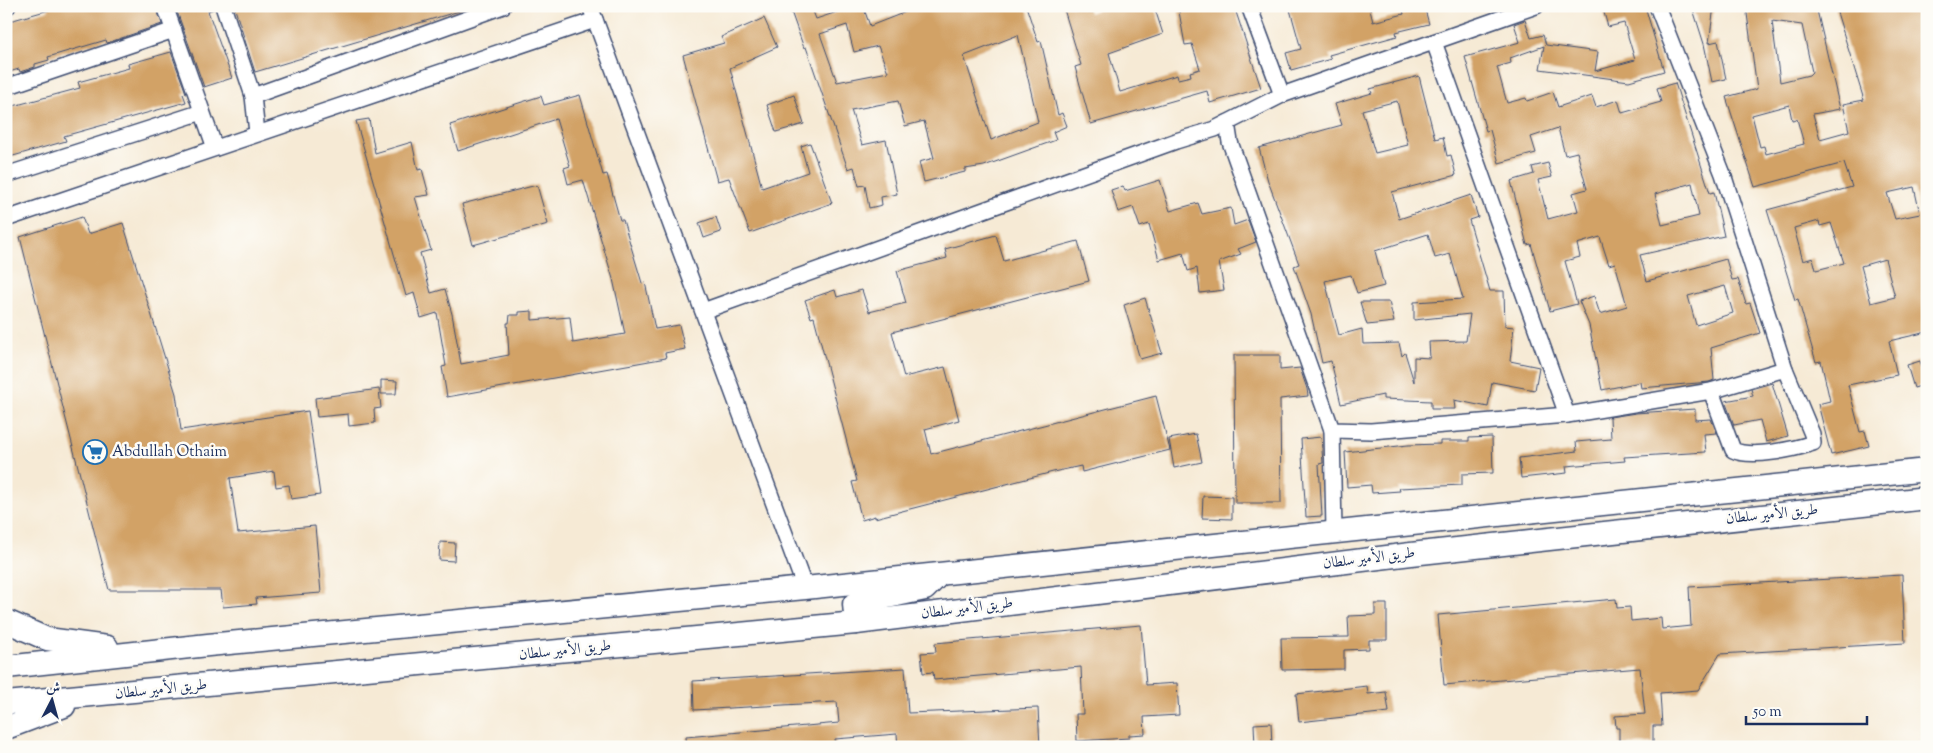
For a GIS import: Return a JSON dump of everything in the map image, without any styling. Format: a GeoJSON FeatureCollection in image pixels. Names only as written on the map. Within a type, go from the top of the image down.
{"type":"FeatureCollection","features":[{"type":"Feature","properties":{"kind":"main road","name":"طريق الأمير سلطان"},"geometry":{"type":"LineString","coordinates":[[6,667],[805,588],[942,572],[1927,470]]}},
{"type":"Feature","properties":{"kind":"main road","name":"طريق الأمير سلطان"},"geometry":{"type":"LineString","coordinates":[[6,703],[87,697],[856,623],[1411,554],[1927,498]]}},
{"type":"Feature","properties":{"kind":"main road"},"geometry":{"type":"LineString","coordinates":[[856,623],[854,604],[925,589],[942,572]]}},
{"type":"Feature","properties":{"kind":"main road"},"geometry":{"type":"LineString","coordinates":[[6,621],[47,639],[143,652]]}},
{"type":"Feature","properties":{"kind":"main road"},"geometry":{"type":"LineString","coordinates":[[6,728],[87,697]]}},
{"type":"Feature","properties":{"kind":"street"},"geometry":{"type":"LineString","coordinates":[[165,6],[215,148]]}},
{"type":"Feature","properties":{"kind":"street"},"geometry":{"type":"LineString","coordinates":[[223,6],[253,96],[257,133]]}},
{"type":"Feature","properties":{"kind":"street"},"geometry":{"type":"LineString","coordinates":[[253,96],[503,6]]}},
{"type":"Feature","properties":{"kind":"street"},"geometry":{"type":"LineString","coordinates":[[1249,6],[1282,95]]}},
{"type":"Feature","properties":{"kind":"street"},"geometry":{"type":"LineString","coordinates":[[1657,6],[1723,174],[1785,369],[1812,434],[1813,443],[1774,452],[1733,450],[1711,391]]}},
{"type":"Feature","properties":{"kind":"street"},"geometry":{"type":"LineString","coordinates":[[703,311],[1227,123],[1282,95],[1527,8]]}},
{"type":"Feature","properties":{"kind":"street"},"geometry":{"type":"LineString","coordinates":[[6,219],[215,148],[594,11],[805,588]]}},
{"type":"Feature","properties":{"kind":"street"},"geometry":{"type":"LineString","coordinates":[[6,87],[174,30]]}},
{"type":"Feature","properties":{"kind":"street"},"geometry":{"type":"LineString","coordinates":[[1434,42],[1567,415]]}},
{"type":"Feature","properties":{"kind":"street"},"geometry":{"type":"LineString","coordinates":[[6,175],[202,112]]}},
{"type":"Feature","properties":{"kind":"street"},"geometry":{"type":"LineString","coordinates":[[1227,123],[1230,142],[1332,430],[1334,532]]}},
{"type":"Feature","properties":{"kind":"street"},"geometry":{"type":"LineString","coordinates":[[1332,430],[1371,431],[1567,415],[1711,391],[1785,369]]}},
{"type":"Feature","properties":{"kind":"building"},"geometry":{"type":"Polygon","coordinates":[[[48,6],[156,6],[162,24],[107,43],[106,40],[48,57],[49,60],[35,64],[35,67],[20,72],[19,69],[6,73],[6,22],[49,10],[48,6]]]}},
{"type":"Feature","properties":{"kind":"building"},"geometry":{"type":"Polygon","coordinates":[[[175,6],[214,6],[214,9],[208,11],[232,78],[204,87],[175,6]]]}},
{"type":"Feature","properties":{"kind":"building"},"geometry":{"type":"Polygon","coordinates":[[[234,6],[466,6],[466,9],[255,72],[234,6]]]}},
{"type":"Feature","properties":{"kind":"building"},"geometry":{"type":"Polygon","coordinates":[[[789,6],[811,6],[816,19],[855,6],[863,6],[870,26],[921,6],[1026,6],[1038,42],[1041,41],[1058,115],[1062,113],[1067,126],[1053,132],[1056,140],[984,166],[965,169],[965,172],[924,182],[919,162],[934,158],[924,121],[905,126],[898,101],[851,110],[862,145],[886,140],[897,194],[881,197],[882,205],[869,208],[865,185],[859,186],[854,167],[848,169],[806,47],[804,48],[789,6]],[[847,25],[820,34],[837,82],[888,72],[878,46],[854,52],[847,25]],[[1018,35],[964,56],[991,140],[1038,122],[1018,35]]]}},
{"type":"Feature","properties":{"kind":"building"},"geometry":{"type":"Polygon","coordinates":[[[1063,6],[1087,6],[1089,13],[1110,6],[1154,6],[1163,34],[1109,53],[1120,92],[1177,75],[1178,79],[1191,76],[1190,72],[1200,69],[1192,44],[1185,45],[1178,6],[1234,6],[1261,88],[1210,103],[1207,91],[1091,124],[1075,67],[1081,65],[1063,6]]]}},
{"type":"Feature","properties":{"kind":"building"},"geometry":{"type":"Polygon","coordinates":[[[1289,6],[1369,6],[1373,22],[1404,14],[1402,6],[1424,6],[1429,24],[1396,32],[1397,36],[1329,55],[1331,59],[1291,70],[1286,53],[1301,49],[1289,6]]]}},
{"type":"Feature","properties":{"kind":"building"},"geometry":{"type":"Polygon","coordinates":[[[1611,6],[1645,6],[1664,71],[1629,81],[1540,69],[1544,46],[1510,58],[1511,63],[1497,67],[1507,103],[1526,98],[1527,101],[1553,92],[1558,107],[1592,96],[1596,107],[1618,100],[1622,113],[1661,102],[1657,88],[1675,83],[1710,193],[1714,192],[1724,236],[1640,255],[1647,281],[1726,259],[1732,280],[1738,279],[1746,304],[1750,303],[1760,333],[1711,348],[1714,380],[1709,382],[1641,388],[1640,382],[1602,390],[1589,325],[1579,301],[1594,296],[1600,314],[1627,306],[1615,263],[1609,265],[1600,237],[1577,244],[1580,257],[1565,261],[1577,304],[1550,311],[1531,244],[1527,245],[1511,181],[1534,174],[1532,167],[1548,163],[1552,177],[1538,180],[1548,219],[1578,211],[1573,193],[1587,189],[1577,152],[1565,155],[1558,128],[1531,137],[1536,153],[1499,163],[1490,130],[1486,131],[1465,57],[1520,42],[1514,24],[1525,20],[1531,38],[1543,35],[1546,45],[1598,52],[1595,71],[1635,60],[1624,23],[1608,27],[1603,9],[1611,6]],[[1692,183],[1655,194],[1662,225],[1699,216],[1692,183]],[[1725,286],[1688,296],[1696,325],[1733,313],[1725,286]]]}},
{"type":"Feature","properties":{"kind":"building"},"geometry":{"type":"Polygon","coordinates":[[[1692,6],[1714,6],[1709,43],[1718,41],[1726,79],[1712,82],[1704,44],[1692,6]]]}},
{"type":"Feature","properties":{"kind":"building"},"geometry":{"type":"Polygon","coordinates":[[[1746,6],[1816,6],[1840,109],[1813,114],[1820,139],[1849,131],[1843,104],[1864,100],[1835,6],[1927,6],[1927,332],[1889,341],[1897,375],[1848,385],[1860,432],[1865,431],[1869,446],[1831,455],[1818,404],[1830,401],[1821,361],[1816,362],[1798,299],[1795,300],[1767,210],[1852,187],[1844,163],[1755,187],[1726,97],[1757,89],[1746,6]],[[1772,21],[1780,82],[1809,75],[1812,72],[1802,25],[1772,21]],[[1789,105],[1752,115],[1760,147],[1764,146],[1766,154],[1804,144],[1797,119],[1792,120],[1789,105]],[[1914,187],[1887,193],[1895,219],[1920,214],[1914,187]],[[1819,221],[1794,228],[1803,261],[1813,258],[1816,270],[1844,263],[1831,223],[1820,226],[1819,221]],[[1885,259],[1861,266],[1871,303],[1895,297],[1885,259]]]}},
{"type":"Feature","properties":{"kind":"building"},"geometry":{"type":"Polygon","coordinates":[[[764,18],[777,47],[730,68],[762,188],[808,172],[801,146],[810,143],[832,203],[750,233],[729,178],[717,181],[683,55],[724,43],[721,37],[764,18]]]}},
{"type":"Feature","properties":{"kind":"building"},"geometry":{"type":"Polygon","coordinates":[[[171,52],[186,93],[183,94],[186,102],[64,136],[66,141],[6,158],[6,108],[80,88],[78,82],[129,68],[128,64],[171,52]]]}},
{"type":"Feature","properties":{"kind":"building"},"geometry":{"type":"Polygon","coordinates":[[[1419,76],[1435,139],[1443,137],[1447,156],[1451,155],[1456,175],[1392,192],[1399,219],[1471,195],[1478,217],[1469,220],[1490,291],[1504,291],[1505,326],[1514,327],[1510,361],[1539,367],[1535,390],[1492,382],[1488,407],[1454,400],[1455,409],[1431,409],[1431,401],[1383,399],[1383,395],[1341,404],[1331,361],[1322,363],[1311,314],[1294,266],[1299,264],[1268,181],[1259,148],[1342,125],[1335,104],[1372,93],[1370,89],[1419,76]],[[1397,101],[1362,110],[1375,153],[1408,145],[1397,101]],[[1428,234],[1375,251],[1384,286],[1357,293],[1351,275],[1325,281],[1339,335],[1362,329],[1363,344],[1399,343],[1402,356],[1405,353],[1414,382],[1414,357],[1430,358],[1429,342],[1466,341],[1470,314],[1414,320],[1414,302],[1463,299],[1450,254],[1435,258],[1428,234]]]}},
{"type":"Feature","properties":{"kind":"building"},"geometry":{"type":"Polygon","coordinates":[[[580,95],[603,175],[607,174],[620,220],[623,220],[642,283],[645,282],[655,329],[679,325],[685,349],[665,353],[666,358],[447,397],[442,367],[446,366],[437,313],[421,318],[414,293],[406,296],[356,121],[369,119],[375,153],[412,142],[418,170],[422,169],[429,195],[415,197],[431,250],[420,253],[431,293],[445,289],[452,314],[461,364],[509,355],[507,323],[509,323],[510,315],[519,315],[519,312],[532,311],[532,320],[570,317],[573,343],[625,334],[613,279],[583,180],[568,184],[564,168],[570,166],[556,119],[458,151],[450,125],[541,96],[544,105],[580,95]]]}},
{"type":"Feature","properties":{"kind":"building"},"geometry":{"type":"Polygon","coordinates":[[[794,95],[804,124],[776,132],[767,105],[794,95]]]}},
{"type":"Feature","properties":{"kind":"building"},"geometry":{"type":"Polygon","coordinates":[[[1160,180],[1170,211],[1198,203],[1202,214],[1231,208],[1234,225],[1248,220],[1256,242],[1238,249],[1241,254],[1219,262],[1224,290],[1200,293],[1197,268],[1188,271],[1183,253],[1159,260],[1149,224],[1140,227],[1133,207],[1118,212],[1111,190],[1123,186],[1125,191],[1160,180]]]}},
{"type":"Feature","properties":{"kind":"building"},"geometry":{"type":"Polygon","coordinates":[[[537,185],[548,224],[473,245],[462,204],[537,185]]]}},
{"type":"Feature","properties":{"kind":"building"},"geometry":{"type":"Polygon","coordinates":[[[82,217],[88,234],[123,223],[176,394],[181,430],[308,411],[320,495],[291,499],[289,485],[276,487],[274,471],[230,478],[238,533],[315,526],[321,593],[256,598],[257,604],[223,607],[221,590],[109,590],[20,237],[82,217]]]}},
{"type":"Feature","properties":{"kind":"building"},"geometry":{"type":"Polygon","coordinates":[[[716,217],[721,232],[704,238],[699,223],[716,217]]]}},
{"type":"Feature","properties":{"kind":"building"},"geometry":{"type":"Polygon","coordinates":[[[996,235],[1004,261],[1078,241],[1089,281],[892,332],[904,377],[945,367],[959,420],[925,429],[931,454],[1156,396],[1170,450],[1082,472],[1081,466],[1053,472],[862,520],[852,482],[857,481],[814,317],[811,318],[805,300],[835,290],[837,297],[862,290],[869,312],[906,303],[897,271],[947,258],[945,249],[996,235]]]}},
{"type":"Feature","properties":{"kind":"building"},"geometry":{"type":"Polygon","coordinates":[[[1145,298],[1162,353],[1140,359],[1124,305],[1145,298]]]}},
{"type":"Feature","properties":{"kind":"building"},"geometry":{"type":"Polygon","coordinates":[[[1360,302],[1389,302],[1394,322],[1367,325],[1360,302]]]}},
{"type":"Feature","properties":{"kind":"building"},"geometry":{"type":"Polygon","coordinates":[[[1234,355],[1280,355],[1280,370],[1300,368],[1307,389],[1308,396],[1280,399],[1281,503],[1235,503],[1234,355]]]}},
{"type":"Feature","properties":{"kind":"building"},"geometry":{"type":"Polygon","coordinates":[[[1920,361],[1927,384],[1914,388],[1907,365],[1920,361]]]}},
{"type":"Feature","properties":{"kind":"building"},"geometry":{"type":"Polygon","coordinates":[[[381,380],[397,381],[396,394],[381,394],[381,380]]]}},
{"type":"Feature","properties":{"kind":"building"},"geometry":{"type":"Polygon","coordinates":[[[1772,383],[1788,436],[1766,442],[1760,420],[1734,425],[1725,401],[1753,396],[1751,389],[1772,383]]]}},
{"type":"Feature","properties":{"kind":"building"},"geometry":{"type":"Polygon","coordinates":[[[379,389],[381,408],[374,409],[375,423],[349,426],[348,414],[317,417],[315,398],[379,389]]]}},
{"type":"Feature","properties":{"kind":"building"},"geometry":{"type":"Polygon","coordinates":[[[1695,409],[1695,420],[1711,419],[1717,433],[1704,434],[1706,452],[1624,457],[1625,461],[1566,466],[1567,473],[1521,478],[1519,458],[1577,451],[1576,442],[1611,439],[1610,417],[1636,413],[1695,409]]]}},
{"type":"Feature","properties":{"kind":"building"},"geometry":{"type":"Polygon","coordinates":[[[1196,434],[1202,462],[1174,468],[1169,439],[1196,434]]]}},
{"type":"Feature","properties":{"kind":"building"},"geometry":{"type":"Polygon","coordinates":[[[1321,437],[1323,463],[1319,464],[1322,516],[1306,517],[1301,439],[1321,437]]]}},
{"type":"Feature","properties":{"kind":"building"},"geometry":{"type":"Polygon","coordinates":[[[1492,437],[1493,473],[1462,474],[1462,485],[1399,488],[1400,491],[1372,493],[1371,485],[1347,487],[1345,452],[1408,445],[1440,444],[1440,441],[1469,441],[1469,438],[1492,437]]]}},
{"type":"Feature","properties":{"kind":"building"},"geometry":{"type":"Polygon","coordinates":[[[1203,496],[1232,497],[1232,519],[1202,518],[1203,496]]]}},
{"type":"Feature","properties":{"kind":"building"},"geometry":{"type":"Polygon","coordinates":[[[440,542],[455,543],[454,561],[439,560],[440,542]]]}},
{"type":"Feature","properties":{"kind":"building"},"geometry":{"type":"Polygon","coordinates":[[[1902,575],[1905,643],[1720,654],[1698,690],[1660,693],[1662,726],[1653,726],[1653,744],[1619,745],[1619,728],[1616,728],[1615,716],[1645,714],[1640,668],[1444,685],[1438,615],[1616,599],[1617,608],[1630,607],[1631,621],[1661,618],[1662,629],[1691,626],[1689,587],[1902,575]]]}},
{"type":"Feature","properties":{"kind":"building"},"geometry":{"type":"Polygon","coordinates":[[[1375,604],[1387,604],[1387,640],[1369,640],[1369,649],[1344,650],[1344,669],[1282,670],[1281,638],[1349,637],[1348,616],[1375,615],[1375,604]]]}},
{"type":"Feature","properties":{"kind":"building"},"geometry":{"type":"Polygon","coordinates":[[[1141,625],[1146,685],[1177,683],[1179,715],[1144,717],[1145,734],[1129,735],[1129,738],[1077,741],[1076,714],[1083,714],[1081,667],[934,680],[933,672],[923,673],[921,653],[936,652],[935,643],[1141,625]]]}},
{"type":"Feature","properties":{"kind":"building"},"geometry":{"type":"Polygon","coordinates":[[[905,668],[908,713],[1038,708],[1040,747],[898,747],[897,734],[835,739],[836,747],[687,747],[686,737],[839,723],[837,702],[694,710],[693,681],[905,668]]]}},
{"type":"Feature","properties":{"kind":"building"},"geometry":{"type":"Polygon","coordinates":[[[1367,686],[1368,694],[1386,692],[1389,712],[1299,722],[1296,694],[1367,686]]]}},
{"type":"Feature","properties":{"kind":"building"},"geometry":{"type":"Polygon","coordinates":[[[1271,723],[1272,747],[1255,747],[1254,724],[1271,723]]]}},
{"type":"Feature","properties":{"kind":"place","name":"Abdullah Othaim"},"geometry":{"type":"Point","coordinates":[95,452]}}]}
